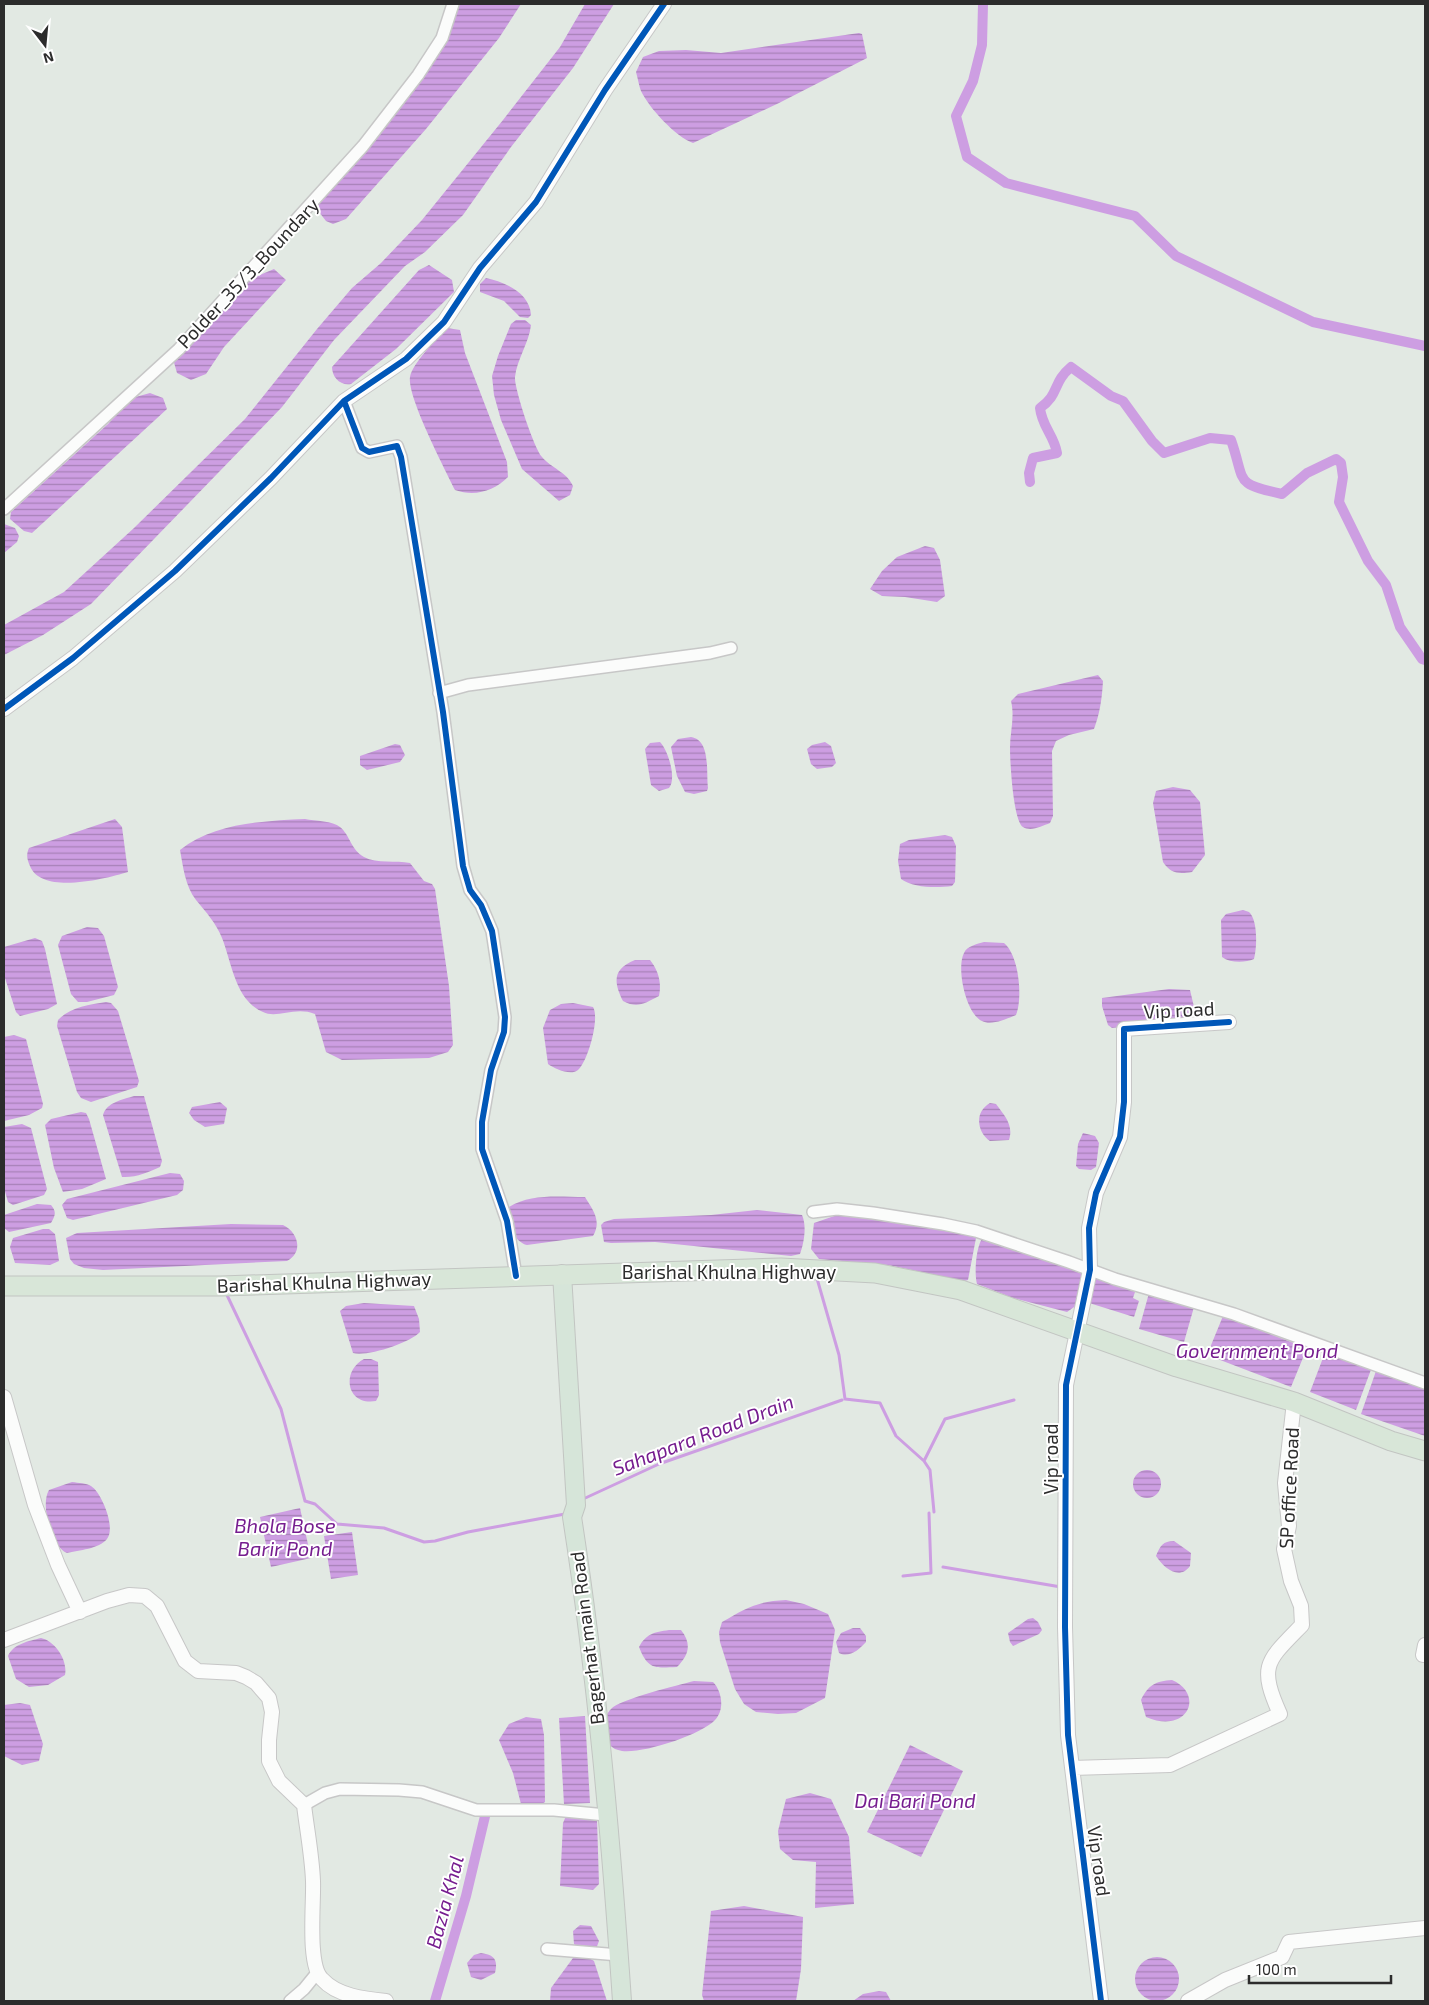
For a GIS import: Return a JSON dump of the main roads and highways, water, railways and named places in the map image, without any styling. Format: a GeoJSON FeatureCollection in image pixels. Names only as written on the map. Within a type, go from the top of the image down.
{"type":"FeatureCollection","features":[{"type":"Feature","properties":{"kind":"highway","name":"Barishal Khulna Highway"},"geometry":{"type":"LineString","coordinates":[[4,1286],[221,1286],[781,1268],[875,1273],[961,1290],[1177,1367],[1294,1402],[1391,1440],[1425,1451]]}},
{"type":"Feature","properties":{"kind":"main road","name":"Bagerhat main Road"},"geometry":{"type":"LineString","coordinates":[[562,1274],[576,1505],[572,1517],[590,1652],[622,2001]]}},
{"type":"Feature","properties":{"kind":"water"},"geometry":{"type":"Polygon","coordinates":[[[456,4],[521,4],[499,38],[426,129],[346,219],[333,224],[326,221],[319,212],[319,202],[390,118],[456,4]]]}},
{"type":"Feature","properties":{"kind":"water"},"geometry":{"type":"Polygon","coordinates":[[[585,4],[614,4],[573,68],[511,147],[463,215],[425,252],[405,266],[334,340],[282,407],[91,604],[43,635],[4,655],[4,625],[64,592],[134,528],[245,419],[352,288],[381,263],[422,220],[560,47],[585,4]]]}},
{"type":"Feature","properties":{"kind":"water"},"geometry":{"type":"Polygon","coordinates":[[[862,34],[867,58],[779,103],[693,143],[671,128],[650,105],[641,91],[636,72],[643,57],[659,51],[686,50],[721,53],[862,34]]]}},
{"type":"Feature","properties":{"kind":"water"},"geometry":{"type":"Polygon","coordinates":[[[429,265],[452,280],[454,292],[396,349],[351,384],[343,384],[337,380],[333,374],[332,367],[419,270],[429,265]]]}},
{"type":"Feature","properties":{"kind":"water"},"geometry":{"type":"Polygon","coordinates":[[[274,269],[286,280],[224,347],[206,374],[191,380],[177,373],[173,359],[248,280],[274,269]]]}},
{"type":"Feature","properties":{"kind":"water"},"geometry":{"type":"Polygon","coordinates":[[[486,278],[501,282],[515,290],[526,300],[530,307],[531,315],[528,318],[520,317],[504,301],[480,292],[480,284],[486,278]]]}},
{"type":"Feature","properties":{"kind":"water"},"geometry":{"type":"Polygon","coordinates":[[[516,320],[525,320],[531,325],[515,377],[525,418],[542,457],[567,477],[573,486],[570,495],[559,501],[522,469],[501,420],[494,395],[492,376],[511,324],[516,320]]]}},
{"type":"Feature","properties":{"kind":"water"},"geometry":{"type":"Polygon","coordinates":[[[447,328],[460,330],[465,353],[507,462],[508,477],[497,486],[477,493],[455,490],[420,416],[411,387],[410,377],[415,365],[447,328]]]}},
{"type":"Feature","properties":{"kind":"water"},"geometry":{"type":"Polygon","coordinates":[[[150,393],[163,398],[167,409],[32,533],[24,531],[10,519],[11,512],[108,424],[132,398],[150,393]]]}},
{"type":"Feature","properties":{"kind":"water"},"geometry":{"type":"Polygon","coordinates":[[[4,524],[15,528],[19,536],[17,542],[4,553],[4,524]]]}},
{"type":"Feature","properties":{"kind":"water"},"geometry":{"type":"Polygon","coordinates":[[[925,546],[934,548],[940,560],[945,596],[937,602],[905,597],[882,596],[870,589],[882,571],[897,557],[925,546]]]}},
{"type":"Feature","properties":{"kind":"water"},"geometry":{"type":"Polygon","coordinates":[[[1098,675],[1103,681],[1103,687],[1094,729],[1069,735],[1056,741],[1052,751],[1053,816],[1050,823],[1033,829],[1023,827],[1014,803],[1011,777],[1010,748],[1013,713],[1011,701],[1018,694],[1098,675]]]}},
{"type":"Feature","properties":{"kind":"water"},"geometry":{"type":"Polygon","coordinates":[[[691,737],[697,739],[702,744],[705,750],[707,766],[707,791],[694,794],[685,792],[677,776],[671,747],[678,739],[691,737]]]}},
{"type":"Feature","properties":{"kind":"water"},"geometry":{"type":"Polygon","coordinates":[[[660,742],[668,758],[672,778],[669,788],[659,791],[651,785],[645,749],[650,743],[660,742]]]}},
{"type":"Feature","properties":{"kind":"water"},"geometry":{"type":"Polygon","coordinates":[[[825,742],[831,746],[836,763],[832,767],[817,769],[811,764],[807,749],[812,745],[825,742]]]}},
{"type":"Feature","properties":{"kind":"water"},"geometry":{"type":"Polygon","coordinates":[[[395,744],[400,745],[405,755],[400,762],[367,770],[360,765],[360,756],[395,744]]]}},
{"type":"Feature","properties":{"kind":"water"},"geometry":{"type":"Polygon","coordinates":[[[1173,787],[1190,790],[1200,802],[1205,855],[1192,872],[1172,871],[1163,862],[1153,803],[1156,791],[1173,787]]]}},
{"type":"Feature","properties":{"kind":"water"},"geometry":{"type":"Polygon","coordinates":[[[115,819],[122,827],[128,872],[74,883],[47,880],[36,875],[30,866],[27,857],[29,848],[115,819]]]}},
{"type":"Feature","properties":{"kind":"water"},"geometry":{"type":"Polygon","coordinates":[[[305,819],[337,825],[343,830],[356,850],[364,857],[381,861],[410,863],[424,881],[432,884],[435,889],[449,986],[453,1045],[448,1052],[429,1058],[342,1060],[326,1052],[315,1014],[300,1011],[268,1014],[254,1006],[240,990],[220,933],[189,889],[180,850],[193,841],[223,829],[256,823],[305,819]]]}},
{"type":"Feature","properties":{"kind":"water"},"geometry":{"type":"Polygon","coordinates":[[[945,835],[952,837],[956,846],[955,882],[952,886],[918,886],[901,879],[898,861],[900,844],[909,840],[945,835]]]}},
{"type":"Feature","properties":{"kind":"water"},"geometry":{"type":"Polygon","coordinates":[[[1243,910],[1249,912],[1254,921],[1256,948],[1254,959],[1242,962],[1222,957],[1221,920],[1226,914],[1243,910]]]}},
{"type":"Feature","properties":{"kind":"water"},"geometry":{"type":"Polygon","coordinates":[[[87,927],[98,928],[104,936],[118,987],[114,995],[87,1002],[78,1002],[71,994],[58,945],[62,936],[87,927]]]}},
{"type":"Feature","properties":{"kind":"water"},"geometry":{"type":"Polygon","coordinates":[[[35,938],[42,941],[45,949],[57,1004],[48,1009],[20,1016],[16,1012],[4,975],[4,947],[35,938]]]}},
{"type":"Feature","properties":{"kind":"water"},"geometry":{"type":"Polygon","coordinates":[[[984,942],[1004,943],[1009,949],[1016,967],[1019,988],[1016,1015],[990,1023],[976,1017],[971,1010],[964,990],[961,969],[965,951],[984,942]]]}},
{"type":"Feature","properties":{"kind":"water"},"geometry":{"type":"Polygon","coordinates":[[[635,960],[650,960],[657,972],[660,986],[659,996],[645,1003],[633,1005],[623,1001],[618,987],[617,976],[622,967],[635,960]]]}},
{"type":"Feature","properties":{"kind":"water"},"geometry":{"type":"Polygon","coordinates":[[[1169,989],[1190,990],[1195,1011],[1187,1020],[1112,1028],[1108,1025],[1102,1006],[1102,998],[1169,989]]]}},
{"type":"Feature","properties":{"kind":"water"},"geometry":{"type":"Polygon","coordinates":[[[106,1002],[111,1003],[118,1011],[139,1081],[137,1087],[91,1102],[81,1098],[77,1092],[57,1026],[58,1020],[68,1012],[80,1007],[106,1002]]]}},
{"type":"Feature","properties":{"kind":"water"},"geometry":{"type":"Polygon","coordinates":[[[573,1003],[593,1007],[595,1020],[586,1058],[578,1070],[567,1072],[548,1064],[543,1028],[550,1010],[561,1004],[573,1003]]]}},
{"type":"Feature","properties":{"kind":"water"},"geometry":{"type":"Polygon","coordinates":[[[14,1035],[26,1039],[43,1104],[42,1108],[29,1115],[4,1121],[4,1037],[14,1035]]]}},
{"type":"Feature","properties":{"kind":"water"},"geometry":{"type":"Polygon","coordinates":[[[134,1096],[144,1096],[162,1161],[160,1167],[151,1171],[137,1176],[122,1177],[103,1115],[111,1104],[134,1096]]]}},
{"type":"Feature","properties":{"kind":"water"},"geometry":{"type":"Polygon","coordinates":[[[220,1102],[227,1108],[224,1124],[205,1127],[194,1120],[189,1113],[192,1107],[220,1102]]]}},
{"type":"Feature","properties":{"kind":"water"},"geometry":{"type":"Polygon","coordinates":[[[990,1103],[996,1104],[1005,1116],[1010,1130],[1009,1140],[990,1141],[982,1133],[979,1122],[981,1111],[990,1103]]]}},
{"type":"Feature","properties":{"kind":"water"},"geometry":{"type":"Polygon","coordinates":[[[81,1112],[86,1113],[89,1119],[106,1179],[82,1189],[63,1192],[54,1168],[45,1125],[51,1119],[81,1112]]]}},
{"type":"Feature","properties":{"kind":"water"},"geometry":{"type":"Polygon","coordinates":[[[22,1124],[31,1128],[47,1189],[44,1195],[13,1205],[8,1202],[4,1188],[4,1127],[22,1124]]]}},
{"type":"Feature","properties":{"kind":"water"},"geometry":{"type":"Polygon","coordinates":[[[1083,1133],[1095,1136],[1099,1143],[1096,1167],[1091,1170],[1079,1169],[1076,1166],[1078,1144],[1083,1133]]]}},
{"type":"Feature","properties":{"kind":"water"},"geometry":{"type":"Polygon","coordinates":[[[170,1173],[180,1174],[184,1181],[183,1190],[177,1195],[73,1220],[67,1218],[62,1205],[67,1199],[170,1173]]]}},
{"type":"Feature","properties":{"kind":"water"},"geometry":{"type":"Polygon","coordinates":[[[585,1197],[597,1220],[596,1231],[593,1236],[527,1245],[522,1243],[511,1230],[508,1218],[509,1207],[536,1198],[585,1197]]]}},
{"type":"Feature","properties":{"kind":"water"},"geometry":{"type":"Polygon","coordinates":[[[37,1204],[51,1205],[53,1207],[55,1214],[51,1223],[9,1232],[4,1228],[4,1215],[37,1204]]]}},
{"type":"Feature","properties":{"kind":"water"},"geometry":{"type":"Polygon","coordinates":[[[757,1210],[802,1215],[804,1219],[804,1234],[800,1254],[791,1256],[655,1242],[604,1242],[601,1225],[614,1219],[711,1215],[757,1210]]]}},
{"type":"Feature","properties":{"kind":"water"},"geometry":{"type":"Polygon","coordinates":[[[840,1214],[865,1216],[972,1234],[976,1238],[968,1280],[964,1281],[888,1265],[819,1259],[811,1249],[814,1223],[840,1214]]]}},
{"type":"Feature","properties":{"kind":"water"},"geometry":{"type":"Polygon","coordinates":[[[231,1224],[283,1225],[295,1237],[297,1242],[296,1253],[287,1261],[103,1270],[84,1268],[74,1264],[70,1259],[66,1238],[77,1233],[231,1224]]]}},
{"type":"Feature","properties":{"kind":"water"},"geometry":{"type":"Polygon","coordinates":[[[49,1229],[55,1234],[59,1261],[50,1265],[15,1263],[10,1247],[13,1238],[49,1229]]]}},
{"type":"Feature","properties":{"kind":"water"},"geometry":{"type":"Polygon","coordinates":[[[983,1237],[1082,1269],[1084,1276],[1077,1305],[1067,1312],[1013,1298],[977,1284],[976,1260],[983,1237]]]}},
{"type":"Feature","properties":{"kind":"water","name":"Government Pond"},"geometry":{"type":"Polygon","coordinates":[[[1095,1276],[1136,1289],[1133,1298],[1139,1301],[1134,1317],[1086,1302],[1095,1276]]]}},
{"type":"Feature","properties":{"kind":"water"},"geometry":{"type":"Polygon","coordinates":[[[1151,1286],[1196,1300],[1184,1342],[1139,1329],[1151,1286]]]}},
{"type":"Feature","properties":{"kind":"water"},"geometry":{"type":"Polygon","coordinates":[[[364,1303],[414,1306],[419,1319],[420,1332],[398,1345],[368,1353],[353,1353],[340,1311],[346,1306],[364,1303]]]}},
{"type":"Feature","properties":{"kind":"water","name":"Government Pond"},"geometry":{"type":"Polygon","coordinates":[[[1223,1316],[1307,1348],[1291,1387],[1207,1355],[1223,1316]]]}},
{"type":"Feature","properties":{"kind":"water","name":"Government Pond"},"geometry":{"type":"Polygon","coordinates":[[[1326,1350],[1372,1367],[1356,1410],[1310,1392],[1326,1350]]]}},
{"type":"Feature","properties":{"kind":"water"},"geometry":{"type":"Polygon","coordinates":[[[364,1359],[378,1362],[379,1395],[376,1401],[366,1401],[358,1398],[350,1386],[352,1371],[364,1359]]]}},
{"type":"Feature","properties":{"kind":"water","name":"Government Pond"},"geometry":{"type":"Polygon","coordinates":[[[1376,1371],[1425,1388],[1425,1436],[1361,1414],[1376,1371]]]}},
{"type":"Feature","properties":{"kind":"water"},"geometry":{"type":"Polygon","coordinates":[[[1147,1470],[1157,1474],[1161,1484],[1157,1494],[1147,1498],[1137,1494],[1133,1484],[1137,1474],[1147,1470]]]}},
{"type":"Feature","properties":{"kind":"water"},"geometry":{"type":"Polygon","coordinates":[[[72,1482],[87,1484],[95,1490],[103,1503],[110,1527],[107,1539],[99,1545],[67,1553],[56,1543],[52,1534],[46,1505],[49,1490],[72,1482]]]}},
{"type":"Feature","properties":{"kind":"water","name":"Bhola Bose Barir Pond"},"geometry":{"type":"Polygon","coordinates":[[[300,1508],[311,1558],[271,1567],[260,1517],[300,1508]]]}},
{"type":"Feature","properties":{"kind":"water"},"geometry":{"type":"Polygon","coordinates":[[[352,1532],[358,1575],[331,1579],[324,1536],[352,1532]]]}},
{"type":"Feature","properties":{"kind":"water"},"geometry":{"type":"Polygon","coordinates":[[[1174,1541],[1191,1553],[1190,1566],[1186,1570],[1177,1573],[1163,1565],[1156,1556],[1162,1545],[1174,1541]]]}},
{"type":"Feature","properties":{"kind":"water"},"geometry":{"type":"Polygon","coordinates":[[[786,1600],[804,1604],[828,1614],[835,1630],[825,1698],[796,1713],[756,1712],[744,1704],[735,1689],[720,1642],[719,1632],[722,1622],[745,1609],[768,1602],[786,1600]]]}},
{"type":"Feature","properties":{"kind":"water"},"geometry":{"type":"Polygon","coordinates":[[[1033,1618],[1038,1622],[1042,1630],[1039,1634],[1013,1646],[1008,1633],[1028,1619],[1033,1618]]]}},
{"type":"Feature","properties":{"kind":"water"},"geometry":{"type":"Polygon","coordinates":[[[853,1628],[860,1628],[866,1636],[866,1642],[850,1654],[839,1653],[836,1642],[841,1633],[853,1628]]]}},
{"type":"Feature","properties":{"kind":"water"},"geometry":{"type":"Polygon","coordinates":[[[669,1630],[681,1630],[687,1640],[688,1649],[684,1658],[677,1667],[663,1668],[649,1664],[639,1647],[651,1634],[669,1630]]]}},
{"type":"Feature","properties":{"kind":"water"},"geometry":{"type":"Polygon","coordinates":[[[41,1638],[56,1647],[64,1663],[65,1675],[48,1685],[29,1687],[16,1679],[8,1656],[17,1646],[41,1638]]]}},
{"type":"Feature","properties":{"kind":"water"},"geometry":{"type":"Polygon","coordinates":[[[1172,1680],[1182,1686],[1188,1694],[1189,1703],[1187,1710],[1181,1717],[1172,1721],[1161,1721],[1146,1717],[1141,1700],[1147,1691],[1150,1687],[1161,1681],[1172,1680]]]}},
{"type":"Feature","properties":{"kind":"water"},"geometry":{"type":"Polygon","coordinates":[[[694,1681],[713,1682],[719,1690],[720,1711],[715,1720],[708,1726],[685,1737],[643,1750],[622,1751],[610,1745],[605,1723],[607,1714],[611,1709],[637,1697],[694,1681]]]}},
{"type":"Feature","properties":{"kind":"water"},"geometry":{"type":"Polygon","coordinates":[[[20,1703],[30,1705],[43,1744],[39,1761],[22,1765],[4,1756],[4,1705],[20,1703]]]}},
{"type":"Feature","properties":{"kind":"water"},"geometry":{"type":"Polygon","coordinates":[[[585,1716],[590,1803],[564,1804],[559,1718],[585,1716]]]}},
{"type":"Feature","properties":{"kind":"water"},"geometry":{"type":"Polygon","coordinates":[[[526,1717],[541,1719],[544,1735],[545,1802],[534,1809],[525,1808],[521,1804],[513,1773],[499,1740],[509,1724],[526,1717]]]}},
{"type":"Feature","properties":{"kind":"water","name":"Dai Bari Pond"},"geometry":{"type":"Polygon","coordinates":[[[910,1745],[963,1771],[921,1857],[867,1832],[910,1745]]]}},
{"type":"Feature","properties":{"kind":"water"},"geometry":{"type":"Polygon","coordinates":[[[810,1793],[831,1799],[849,1837],[854,1904],[815,1908],[816,1862],[793,1860],[780,1849],[778,1831],[786,1799],[810,1793]]]}},
{"type":"Feature","properties":{"kind":"water"},"geometry":{"type":"Polygon","coordinates":[[[566,1816],[597,1819],[599,1884],[593,1890],[560,1886],[563,1823],[566,1816]]]}},
{"type":"Feature","properties":{"kind":"water"},"geometry":{"type":"Polygon","coordinates":[[[744,1906],[803,1917],[801,1969],[796,2001],[704,2001],[702,1995],[711,1911],[744,1906]]]}},
{"type":"Feature","properties":{"kind":"water"},"geometry":{"type":"Polygon","coordinates":[[[580,1925],[591,1926],[599,1941],[596,1949],[578,1948],[574,1944],[573,1931],[580,1925]]]}},
{"type":"Feature","properties":{"kind":"water"},"geometry":{"type":"Polygon","coordinates":[[[481,1953],[490,1955],[496,1961],[496,1965],[495,1973],[481,1980],[471,1977],[467,1963],[474,1955],[481,1953]]]}},
{"type":"Feature","properties":{"kind":"water"},"geometry":{"type":"Polygon","coordinates":[[[1153,1957],[1161,1957],[1173,1963],[1179,1979],[1173,1995],[1161,2001],[1153,2001],[1141,1995],[1135,1983],[1135,1975],[1141,1963],[1153,1957]]]}},
{"type":"Feature","properties":{"kind":"water"},"geometry":{"type":"Polygon","coordinates":[[[573,1958],[589,1958],[594,1961],[607,2001],[550,2001],[551,1988],[573,1958]]]}},
{"type":"Feature","properties":{"kind":"water"},"geometry":{"type":"Polygon","coordinates":[[[879,1991],[886,1992],[891,2001],[853,2001],[863,1994],[879,1991]]]}},
{"type":"Feature","properties":{"kind":"waterway"},"geometry":{"type":"LineString","coordinates":[[983,4],[982,45],[973,81],[956,116],[967,157],[1006,183],[1135,216],[1176,256],[1313,322],[1425,346]]}},
{"type":"Feature","properties":{"kind":"waterway"},"geometry":{"type":"LineString","coordinates":[[1030,482],[1029,473],[1033,458],[1057,453],[1043,421],[1040,408],[1051,398],[1061,378],[1071,367],[1111,396],[1123,401],[1152,441],[1164,453],[1210,438],[1231,440],[1244,479],[1255,487],[1282,494],[1307,473],[1336,459],[1341,463],[1343,477],[1339,502],[1368,561],[1386,585],[1400,627],[1422,659],[1425,660]]}},
{"type":"Feature","properties":{"kind":"waterway","name":"Sahapara Road Drain"},"geometry":{"type":"LineString","coordinates":[[816,1275],[839,1355],[845,1399],[880,1403],[896,1436],[924,1461],[945,1419],[1014,1400]]}},
{"type":"Feature","properties":{"kind":"waterway"},"geometry":{"type":"LineString","coordinates":[[226,1293],[281,1409],[305,1501],[315,1504],[337,1524],[384,1528],[424,1542],[565,1514]]}},
{"type":"Feature","properties":{"kind":"waterway","name":"Sahapara Road Drain"},"geometry":{"type":"LineString","coordinates":[[581,1500],[659,1464],[842,1400]]}},
{"type":"Feature","properties":{"kind":"waterway","name":"Sahapara Road Drain"},"geometry":{"type":"LineString","coordinates":[[924,1461],[930,1470],[934,1512]]}},
{"type":"Feature","properties":{"kind":"waterway","name":"Sahapara Road Drain"},"geometry":{"type":"LineString","coordinates":[[903,1576],[931,1573],[929,1513]]}},
{"type":"Feature","properties":{"kind":"waterway","name":"Sahapara Road Drain"},"geometry":{"type":"LineString","coordinates":[[943,1567],[1061,1587]]}},
{"type":"Feature","properties":{"kind":"waterway","name":"Bazia Khal"},"geometry":{"type":"LineString","coordinates":[[435,2001],[466,1896],[486,1812]]}}]}
